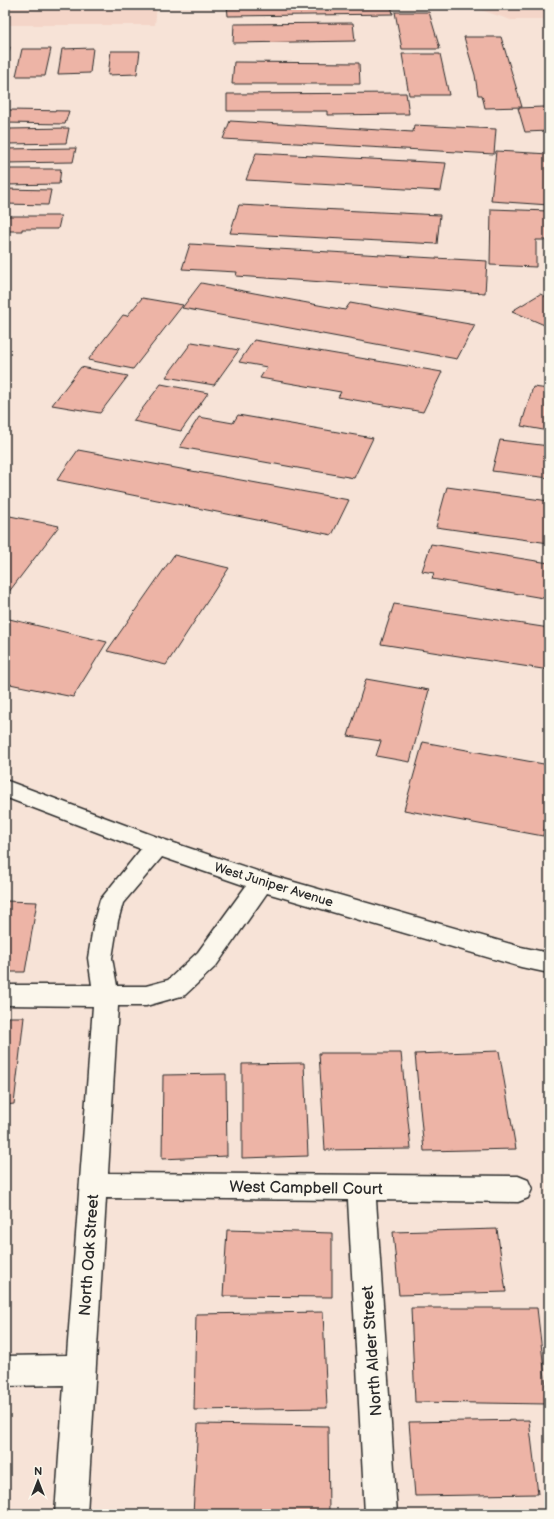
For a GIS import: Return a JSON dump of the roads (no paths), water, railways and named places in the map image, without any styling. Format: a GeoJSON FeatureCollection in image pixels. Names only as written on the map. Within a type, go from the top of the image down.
{"type":"FeatureCollection","features":[{"type":"Feature","properties":{"kind":"street","name":"West Juniper Avenue"},"geometry":{"type":"LineString","coordinates":[[5,788],[157,846],[262,882],[521,957],[549,963]]}},
{"type":"Feature","properties":{"kind":"street","name":"North Oak Street"},"geometry":{"type":"LineString","coordinates":[[71,1514],[106,996],[100,958],[106,921],[112,900],[157,846]]}},
{"type":"Feature","properties":{"kind":"street"},"geometry":{"type":"LineString","coordinates":[[5,995],[146,996],[176,988],[207,959],[262,882]]}},
{"type":"Feature","properties":{"kind":"street","name":"West Campbell Court"},"geometry":{"type":"LineString","coordinates":[[93,1185],[518,1189]]}},
{"type":"Feature","properties":{"kind":"street","name":"North Alder Street"},"geometry":{"type":"LineString","coordinates":[[361,1187],[382,1514]]}},
{"type":"Feature","properties":{"kind":"street"},"geometry":{"type":"LineString","coordinates":[[5,1371],[80,1370]]}}]}
